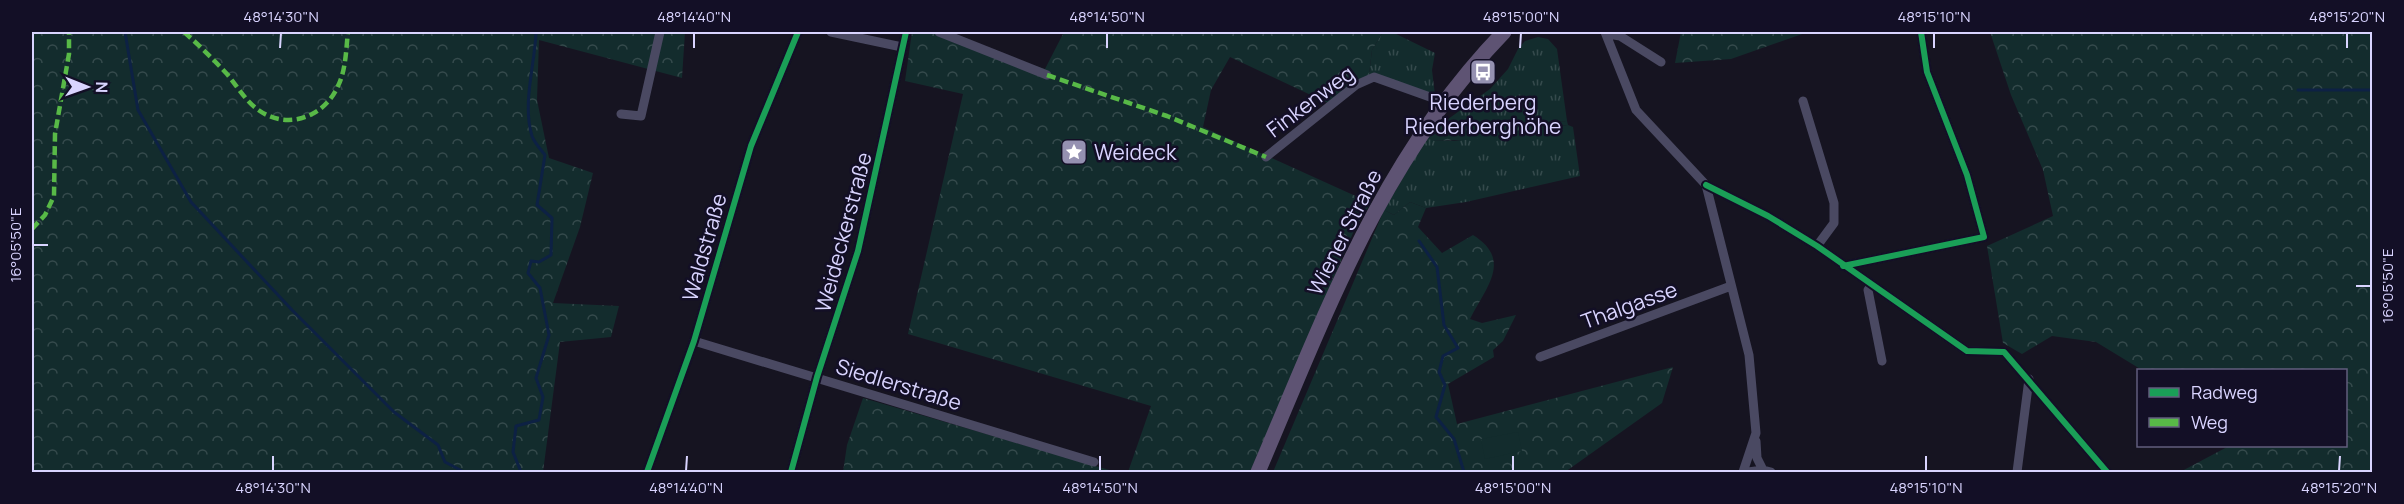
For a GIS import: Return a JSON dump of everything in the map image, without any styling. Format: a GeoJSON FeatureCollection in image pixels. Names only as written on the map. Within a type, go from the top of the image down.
{"type":"FeatureCollection","features":[{"type":"Feature","properties":{"kind":"main road","name":"Wiener Straße"},"geometry":{"type":"LineString","coordinates":[[1258,472],[1357,242],[1385,190],[1444,102],[1504,32]]}},
{"type":"Feature","properties":{"kind":"street"},"geometry":{"type":"LineString","coordinates":[[621,114],[640,116],[660,32]]}},
{"type":"Feature","properties":{"kind":"street","name":"Waldstraße"},"geometry":{"type":"LineString","coordinates":[[647,472],[694,341],[751,146],[798,32]]}},
{"type":"Feature","properties":{"kind":"street"},"geometry":{"type":"LineString","coordinates":[[831,32],[902,48]]}},
{"type":"Feature","properties":{"kind":"street","name":"Weideckerstraße"},"geometry":{"type":"LineString","coordinates":[[791,472],[817,377],[858,251],[906,32]]}},
{"type":"Feature","properties":{"kind":"street"},"geometry":{"type":"LineString","coordinates":[[939,32],[1047,75]]}},
{"type":"Feature","properties":{"kind":"street"},"geometry":{"type":"LineString","coordinates":[[1608,32],[1620,36],[1661,62]]}},
{"type":"Feature","properties":{"kind":"street"},"geometry":{"type":"LineString","coordinates":[[1608,32],[1636,110],[1706,185],[1768,216],[1817,246],[1871,286],[1967,351],[2004,352],[2107,472]]}},
{"type":"Feature","properties":{"kind":"street"},"geometry":{"type":"LineString","coordinates":[[1843,266],[1984,237],[1967,175],[1927,72],[1921,32]]}},
{"type":"Feature","properties":{"kind":"street","name":"Finkenweg"},"geometry":{"type":"LineString","coordinates":[[1266,157],[1356,85],[1374,77],[1444,102]]}},
{"type":"Feature","properties":{"kind":"street"},"geometry":{"type":"LineString","coordinates":[[1803,101],[1834,203],[1834,223],[1817,246]]}},
{"type":"Feature","properties":{"kind":"street"},"geometry":{"type":"LineString","coordinates":[[1706,185],[1749,355],[1756,458],[1767,471]]}},
{"type":"Feature","properties":{"kind":"street","name":"Thalgasse"},"geometry":{"type":"LineString","coordinates":[[1540,357],[1731,286]]}},
{"type":"Feature","properties":{"kind":"street"},"geometry":{"type":"LineString","coordinates":[[1871,286],[1868,290],[1882,360]]}},
{"type":"Feature","properties":{"kind":"street","name":"Siedlerstraße"},"geometry":{"type":"LineString","coordinates":[[694,341],[1094,462]]}},
{"type":"Feature","properties":{"kind":"street"},"geometry":{"type":"LineString","coordinates":[[2017,472],[2028,379]]}},
{"type":"Feature","properties":{"kind":"street"},"geometry":{"type":"LineString","coordinates":[[1743,472],[1756,433]]}},
{"type":"Feature","properties":{"kind":"street"},"geometry":{"type":"LineString","coordinates":[[1748,472],[1767,471]]}},
{"type":"Feature","properties":{"kind":"green space"},"geometry":{"type":"Polygon","coordinates":[[[32,32],[685,32],[682,78],[539,40],[537,100],[549,158],[593,173],[580,227],[553,303],[619,306],[611,337],[560,342],[543,472],[32,472],[32,32]]]}},
{"type":"Feature","properties":{"kind":"green space"},"geometry":{"type":"Polygon","coordinates":[[[912,32],[929,32],[1045,69],[1064,32],[1383,32],[1372,50],[1369,75],[1332,105],[1230,57],[1211,90],[1203,127],[1371,203],[1356,226],[1250,472],[1128,472],[1151,406],[908,334],[963,94],[905,81],[912,32]]]}},
{"type":"Feature","properties":{"kind":"green space"},"geometry":{"type":"Polygon","coordinates":[[[1383,32],[1392,32],[1435,53],[1432,70],[1435,95],[1369,75],[1372,50],[1383,32]]]}},
{"type":"Feature","properties":{"kind":"green space"},"geometry":{"type":"Polygon","coordinates":[[[1681,32],[1808,32],[1731,59],[1675,63],[1681,32]]]}},
{"type":"Feature","properties":{"kind":"green space"},"geometry":{"type":"Polygon","coordinates":[[[1990,32],[2372,32],[2372,472],[2180,472],[2227,447],[2347,447],[2347,369],[2140,369],[2096,342],[2052,336],[2022,354],[2003,343],[1987,246],[2053,216],[2043,170],[2011,95],[1990,32]]]}},
{"type":"Feature","properties":{"kind":"green space"},"geometry":{"type":"Polygon","coordinates":[[[1538,37],[1548,39],[1557,49],[1567,121],[1436,131],[1432,140],[1454,141],[1568,125],[1573,127],[1580,176],[1466,202],[1426,208],[1410,202],[1394,215],[1384,210],[1430,132],[1490,89],[1508,69],[1518,49],[1525,41],[1538,37]]]}},
{"type":"Feature","properties":{"kind":"green space"},"geometry":{"type":"Polygon","coordinates":[[[1567,121],[1568,125],[1500,136],[1466,140],[1431,140],[1435,131],[1567,121]]]}},
{"type":"Feature","properties":{"kind":"green space"},"geometry":{"type":"Polygon","coordinates":[[[1410,202],[1426,208],[1418,227],[1442,253],[1473,235],[1485,244],[1492,254],[1494,264],[1489,285],[1470,319],[1482,323],[1516,315],[1503,341],[1493,350],[1494,357],[1448,384],[1457,424],[1673,367],[1662,403],[1565,472],[1273,472],[1384,210],[1394,215],[1410,202]]]}},
{"type":"Feature","properties":{"kind":"green space"},"geometry":{"type":"Polygon","coordinates":[[[863,398],[1116,472],[843,472],[847,445],[863,398]]]}},
{"type":"Feature","properties":{"kind":"green space"},"geometry":{"type":"Polygon","coordinates":[[[1518,432],[1522,451],[1485,459],[1481,439],[1518,432]]]}},
{"type":"Feature","properties":{"kind":"waterway"},"geometry":{"type":"LineString","coordinates":[[125,32],[138,110],[191,202],[292,310],[394,412],[438,445],[445,462],[464,472]]}},
{"type":"Feature","properties":{"kind":"waterway"},"geometry":{"type":"LineString","coordinates":[[521,472],[513,452],[516,426],[539,420],[543,397],[536,378],[549,335],[540,288],[528,273],[531,261],[539,262],[551,255],[552,218],[537,205],[545,155],[532,136],[528,110],[536,32]]}},
{"type":"Feature","properties":{"kind":"waterway"},"geometry":{"type":"LineString","coordinates":[[2298,90],[2372,90]]}},
{"type":"Feature","properties":{"kind":"waterway"},"geometry":{"type":"LineString","coordinates":[[1419,241],[1437,267],[1444,325],[1458,348],[1443,356],[1439,372],[1445,385],[1436,417],[1454,439],[1464,472]]}},
{"type":"Feature","properties":{"kind":"marked path"},"geometry":{"type":"LineString","coordinates":[[32,229],[45,215],[54,196],[55,134],[69,54],[69,32]]}},
{"type":"Feature","properties":{"kind":"marked path"},"geometry":{"type":"LineString","coordinates":[[184,32],[222,68],[257,109],[268,116],[292,120],[314,113],[332,97],[343,73],[348,32]]}},
{"type":"Feature","properties":{"kind":"marked path"},"geometry":{"type":"LineString","coordinates":[[1047,75],[1167,116],[1266,157]]}},
{"type":"Feature","properties":{"kind":"cycle path"},"geometry":{"type":"LineString","coordinates":[[647,472],[694,341],[751,146],[798,32]]}},
{"type":"Feature","properties":{"kind":"cycle path"},"geometry":{"type":"LineString","coordinates":[[791,472],[817,377],[858,251],[906,32]]}},
{"type":"Feature","properties":{"kind":"cycle path"},"geometry":{"type":"LineString","coordinates":[[1843,266],[1984,237],[1967,175],[1927,72],[1921,32]]}},
{"type":"Feature","properties":{"kind":"cycle path"},"geometry":{"type":"LineString","coordinates":[[1706,185],[1768,216],[1817,246],[1967,351],[2004,352],[2107,472]]}},
{"type":"Feature","properties":{"kind":"place","name":"Riederberg Riederberghöhe"},"geometry":{"type":"Point","coordinates":[1483,72]}},
{"type":"Feature","properties":{"kind":"place","name":"Weideck"},"geometry":{"type":"Point","coordinates":[1074,152]}}]}
